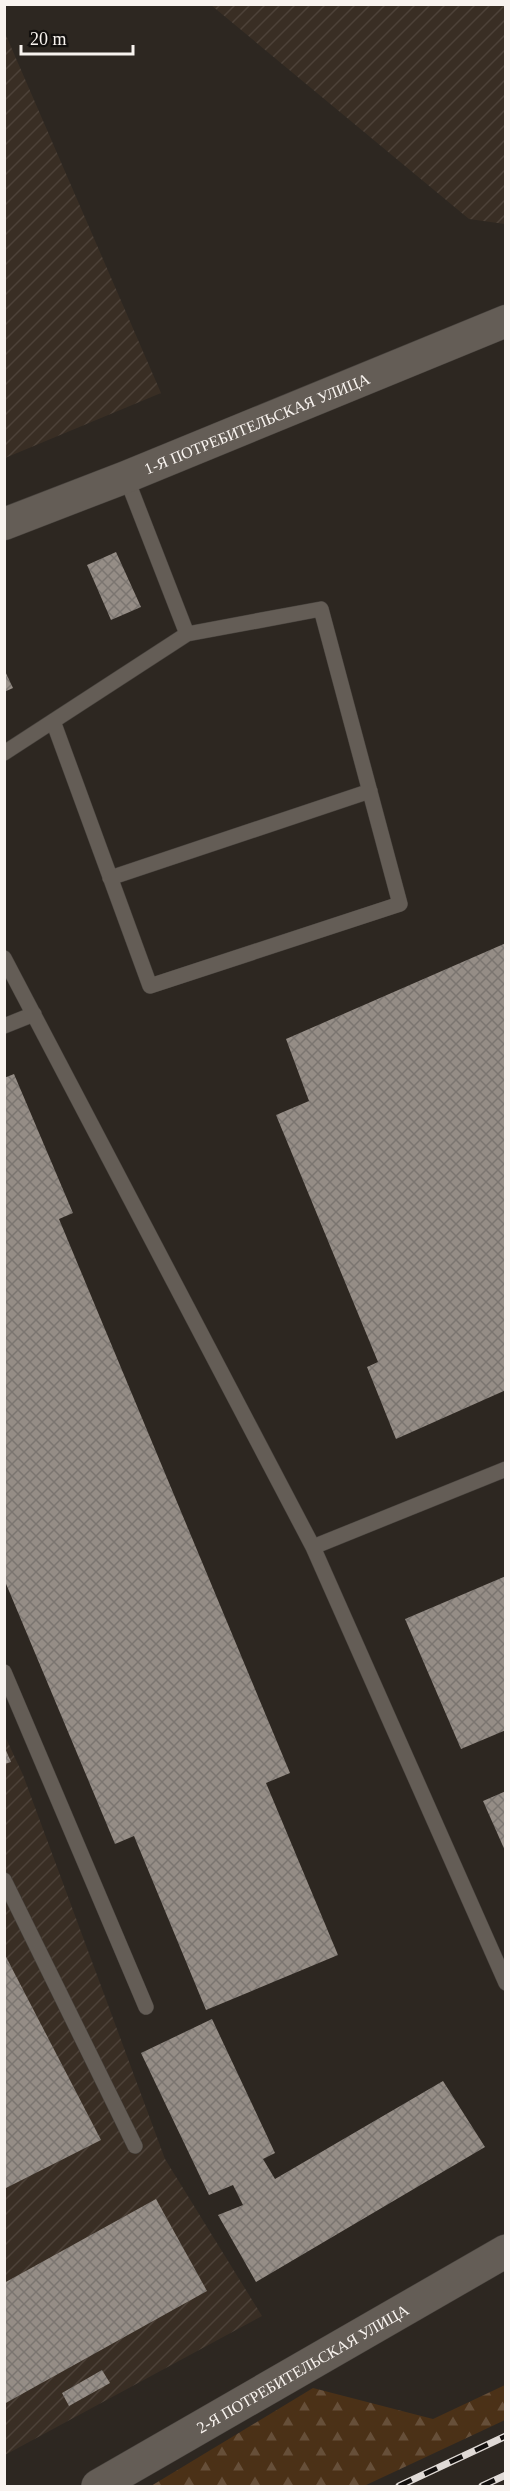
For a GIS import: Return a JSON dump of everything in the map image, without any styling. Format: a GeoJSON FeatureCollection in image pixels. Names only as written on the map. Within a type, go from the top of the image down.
{"type":"FeatureCollection","features":[{"type":"Feature","properties":{"kind":"street","name":"1-Я ПОТРЕБИТЕЛЬСКАЯ УЛИЦА"},"geometry":{"type":"LineString","coordinates":[[4,524],[126,477],[506,321]]}},
{"type":"Feature","properties":{"kind":"street","name":"2-Я ПОТРЕБИТЕЛЬСКАЯ УЛИЦА"},"geometry":{"type":"LineString","coordinates":[[98,2487],[506,2251]]}},
{"type":"Feature","properties":{"kind":"lane"},"geometry":{"type":"LineString","coordinates":[[126,477],[187,634]]}},
{"type":"Feature","properties":{"kind":"lane"},"geometry":{"type":"LineString","coordinates":[[4,753],[53,721],[187,634],[321,609],[400,904],[150,986],[53,721]]}},
{"type":"Feature","properties":{"kind":"lane"},"geometry":{"type":"LineString","coordinates":[[110,878],[370,791]]}},
{"type":"Feature","properties":{"kind":"lane"},"geometry":{"type":"LineString","coordinates":[[4,958],[313,1547],[506,1983]]}},
{"type":"Feature","properties":{"kind":"lane"},"geometry":{"type":"LineString","coordinates":[[4,1026],[34,1014]]}},
{"type":"Feature","properties":{"kind":"lane"},"geometry":{"type":"LineString","coordinates":[[313,1547],[506,1469]]}},
{"type":"Feature","properties":{"kind":"lane"},"geometry":{"type":"LineString","coordinates":[[4,1672],[146,2007]]}},
{"type":"Feature","properties":{"kind":"lane"},"geometry":{"type":"LineString","coordinates":[[4,1880],[135,2146]]}},
{"type":"Feature","properties":{"kind":"shaded area"},"geometry":{"type":"Polygon","coordinates":[[[211,5],[505,5],[505,224],[469,219],[211,5]]]}},
{"type":"Feature","properties":{"kind":"shaded area"},"geometry":{"type":"Polygon","coordinates":[[[5,33],[161,393],[4,458],[5,33]]]}},
{"type":"Feature","properties":{"kind":"shaded area"},"geometry":{"type":"Polygon","coordinates":[[[4,1734],[23,1775],[165,2159],[262,2316],[5,2455],[4,1734]]]}},
{"type":"Feature","properties":{"kind":"green space"},"geometry":{"type":"Polygon","coordinates":[[[505,2385],[505,2420],[364,2486],[151,2486],[313,2388],[433,2419],[505,2385]]]}},
{"type":"Feature","properties":{"kind":"building"},"geometry":{"type":"Polygon","coordinates":[[[116,552],[141,607],[111,620],[87,565],[116,552]]]}},
{"type":"Feature","properties":{"kind":"building"},"geometry":{"type":"Polygon","coordinates":[[[4,669],[13,688],[4,692],[4,669]]]}},
{"type":"Feature","properties":{"kind":"building"},"geometry":{"type":"Polygon","coordinates":[[[506,943],[506,1390],[396,1439],[367,1367],[378,1362],[276,1115],[309,1101],[286,1039],[506,943]]]}},
{"type":"Feature","properties":{"kind":"building"},"geometry":{"type":"Polygon","coordinates":[[[14,1074],[73,1213],[59,1219],[290,1773],[266,1783],[338,1955],[206,2010],[134,1836],[115,1844],[4,1579],[4,1078],[14,1074]]]}},
{"type":"Feature","properties":{"kind":"building"},"geometry":{"type":"Polygon","coordinates":[[[506,1576],[506,1730],[461,1749],[405,1619],[506,1576]]]}},
{"type":"Feature","properties":{"kind":"building"},"geometry":{"type":"Polygon","coordinates":[[[4,1746],[11,1762],[4,1764],[4,1746]]]}},
{"type":"Feature","properties":{"kind":"building"},"geometry":{"type":"Polygon","coordinates":[[[506,1791],[506,1853],[483,1801],[506,1791]]]}},
{"type":"Feature","properties":{"kind":"building"},"geometry":{"type":"Polygon","coordinates":[[[4,1953],[101,2140],[4,2189],[4,1953]]]}},
{"type":"Feature","properties":{"kind":"building"},"geometry":{"type":"Polygon","coordinates":[[[212,2019],[275,2153],[263,2159],[275,2179],[443,2081],[485,2147],[256,2282],[218,2215],[243,2205],[233,2185],[209,2195],[141,2053],[212,2019]]]}},
{"type":"Feature","properties":{"kind":"building"},"geometry":{"type":"Polygon","coordinates":[[[156,2199],[207,2291],[4,2404],[4,2283],[156,2199]]]}},
{"type":"Feature","properties":{"kind":"building"},"geometry":{"type":"Polygon","coordinates":[[[102,2370],[110,2383],[69,2406],[62,2393],[102,2370]]]}},
{"type":"Feature","properties":{"kind":"railway"},"geometry":{"type":"LineString","coordinates":[[399,2486],[506,2436]]}},
{"type":"Feature","properties":{"kind":"railway"},"geometry":{"type":"LineString","coordinates":[[482,2486],[506,2475]]}}]}
